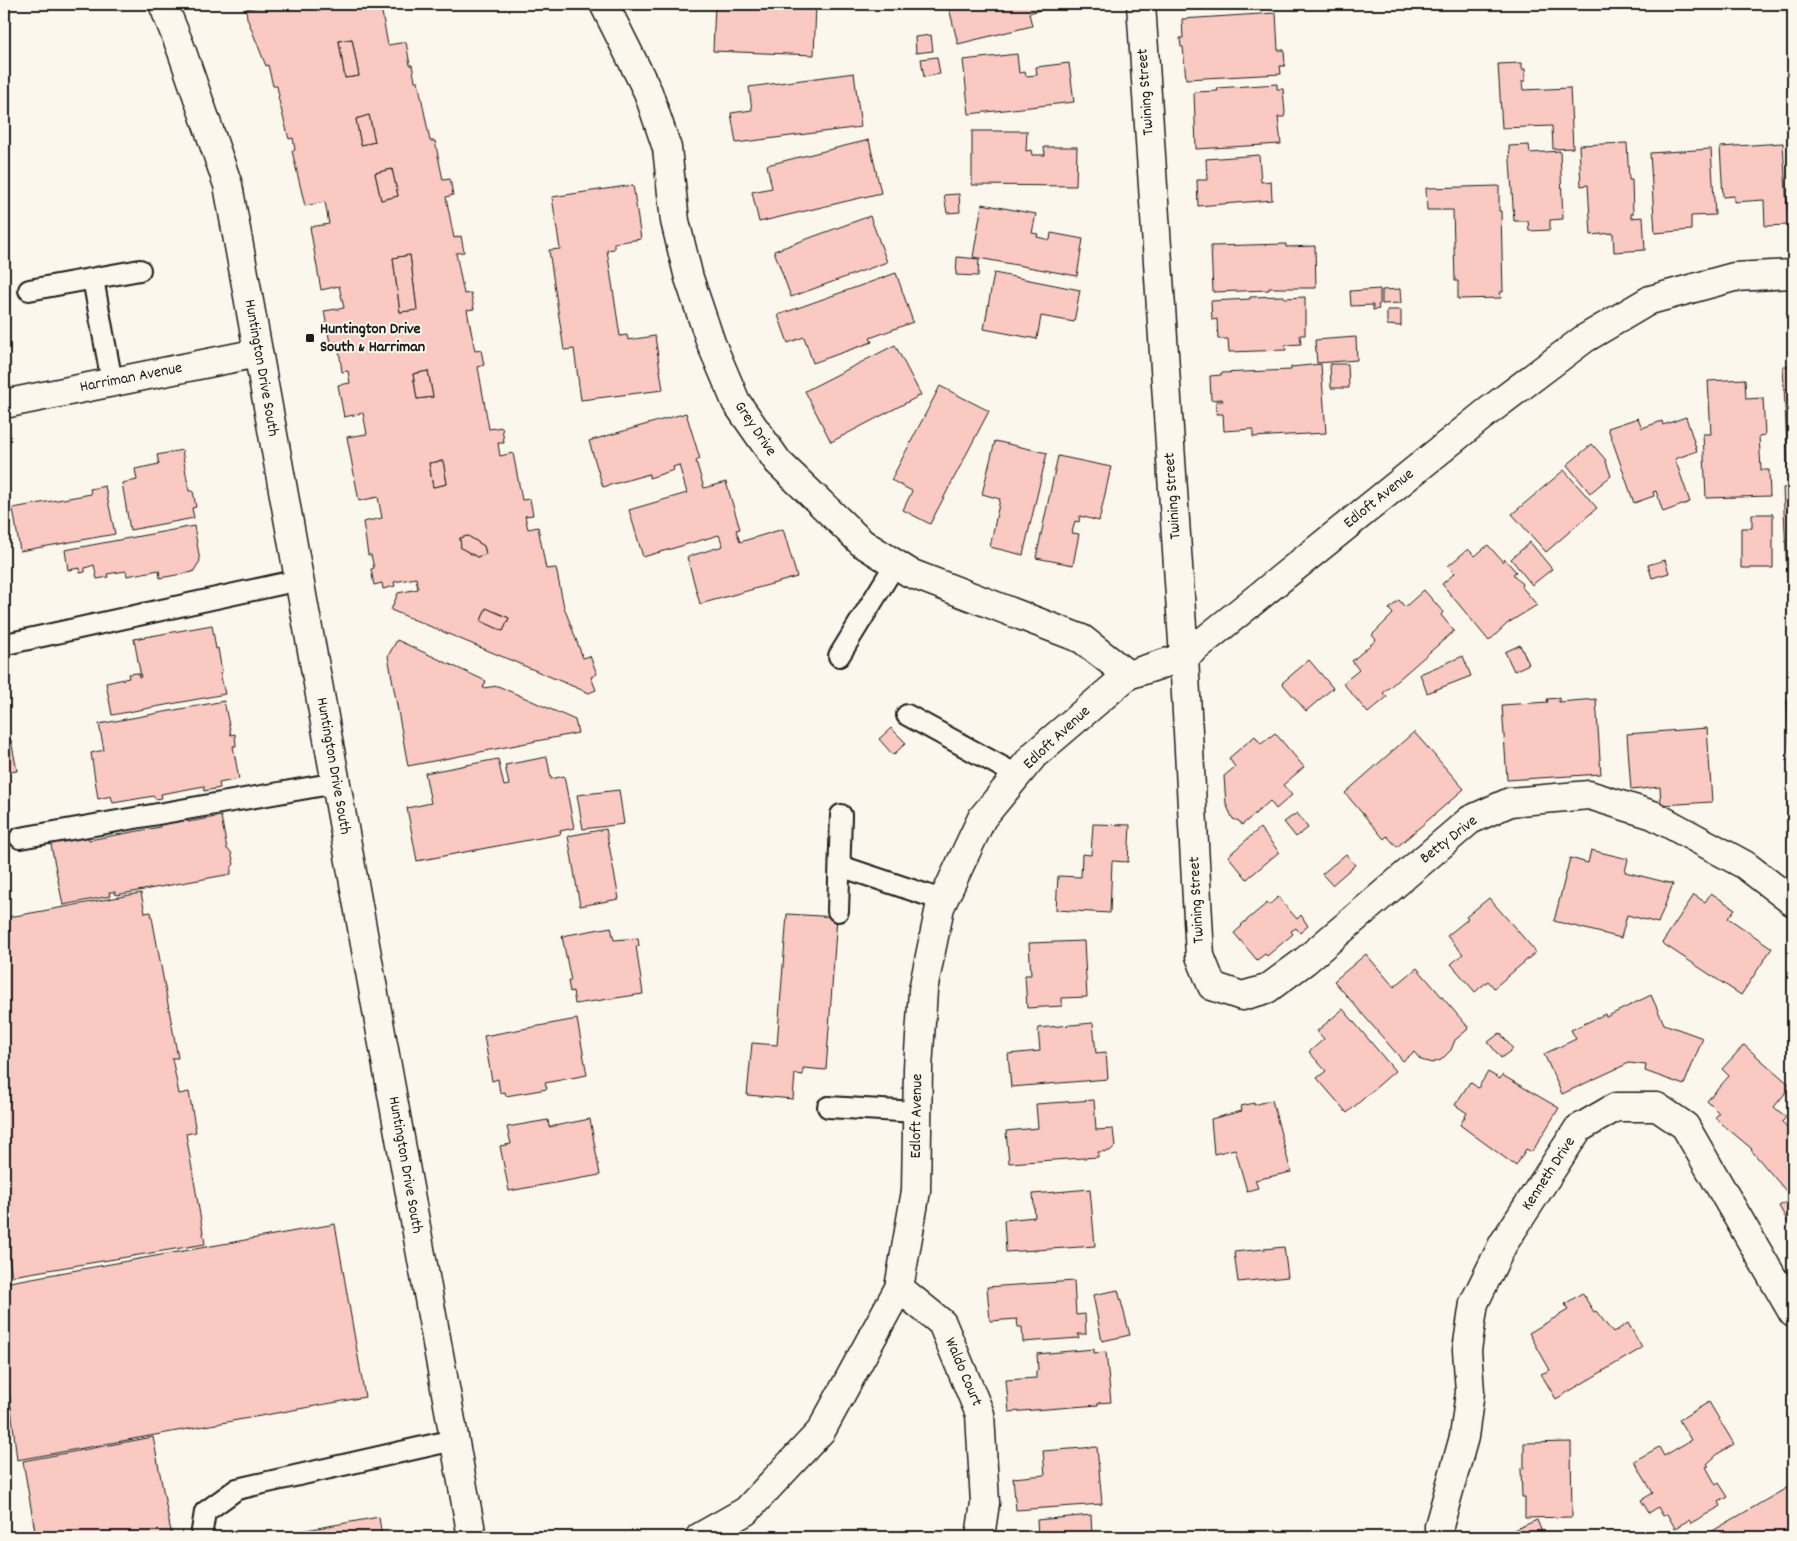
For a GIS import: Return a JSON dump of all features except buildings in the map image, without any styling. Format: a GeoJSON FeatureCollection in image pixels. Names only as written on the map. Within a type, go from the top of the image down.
{"type":"FeatureCollection","features":[{"type":"Feature","properties":{"kind":"street","name":"Huntington Drive South"},"geometry":{"type":"LineString","coordinates":[[163,4],[180,46],[228,185],[472,1537]]}},
{"type":"Feature","properties":{"kind":"street","name":"Grey Drive"},"geometry":{"type":"LineString","coordinates":[[604,4],[648,92],[667,148],[676,221],[689,278],[711,343],[736,402],[778,462],[862,543],[910,573],[1082,639],[1128,675]]}},
{"type":"Feature","properties":{"kind":"street","name":"Twining Street"},"geometry":{"type":"LineString","coordinates":[[1140,4],[1184,657],[1200,956],[1212,986]]}},
{"type":"Feature","properties":{"kind":"street","name":"Edloft Avenue"},"geometry":{"type":"LineString","coordinates":[[700,1537],[746,1511],[820,1431],[899,1288],[916,1191],[922,990],[940,907],[982,818],[1034,755],[1128,675],[1184,657],[1479,419],[1584,339],[1650,300],[1734,277],[1793,274]]}},
{"type":"Feature","properties":{"kind":"street","name":"Harriman Avenue"},"geometry":{"type":"LineString","coordinates":[[4,404],[258,352]]}},
{"type":"Feature","properties":{"kind":"street","name":"Betty Drive"},"geometry":{"type":"LineString","coordinates":[[1212,986],[1242,996],[1267,989],[1305,961],[1470,820],[1510,802],[1589,796],[1653,815],[1745,866],[1793,902]]}},
{"type":"Feature","properties":{"kind":"street","name":"Kenneth Drive"},"geometry":{"type":"LineString","coordinates":[[1439,1537],[1439,1526],[1464,1437],[1470,1392],[1467,1350],[1474,1304],[1503,1244],[1578,1129],[1616,1107],[1657,1107],[1685,1126],[1793,1312]]}},
{"type":"Feature","properties":{"kind":"street","name":"Waldo Court"},"geometry":{"type":"LineString","coordinates":[[899,1288],[942,1323],[980,1414],[985,1503],[980,1537]]}},
{"type":"Feature","properties":{"kind":"lane"},"geometry":{"type":"LineString","coordinates":[[29,290],[140,270]]}},
{"type":"Feature","properties":{"kind":"lane"},"geometry":{"type":"LineString","coordinates":[[93,279],[112,382]]}},
{"type":"Feature","properties":{"kind":"lane"},"geometry":{"type":"LineString","coordinates":[[839,656],[896,563]]}},
{"type":"Feature","properties":{"kind":"lane"},"geometry":{"type":"LineString","coordinates":[[6,644],[299,580]]}},
{"type":"Feature","properties":{"kind":"lane"},"geometry":{"type":"LineString","coordinates":[[907,715],[1018,775]]}},
{"type":"Feature","properties":{"kind":"lane"},"geometry":{"type":"LineString","coordinates":[[20,838],[336,783]]}},
{"type":"Feature","properties":{"kind":"lane"},"geometry":{"type":"LineString","coordinates":[[838,911],[841,815]]}},
{"type":"Feature","properties":{"kind":"lane"},"geometry":{"type":"LineString","coordinates":[[840,866],[942,900]]}},
{"type":"Feature","properties":{"kind":"lane"},"geometry":{"type":"LineString","coordinates":[[828,1107],[917,1112]]}},
{"type":"Feature","properties":{"kind":"lane"},"geometry":{"type":"LineString","coordinates":[[201,1537],[205,1512],[236,1489],[454,1440]]}},
{"type":"Feature","properties":{"kind":"place","name":"Huntington Drive South & Harriman"},"geometry":{"type":"Point","coordinates":[310,338]}}]}
